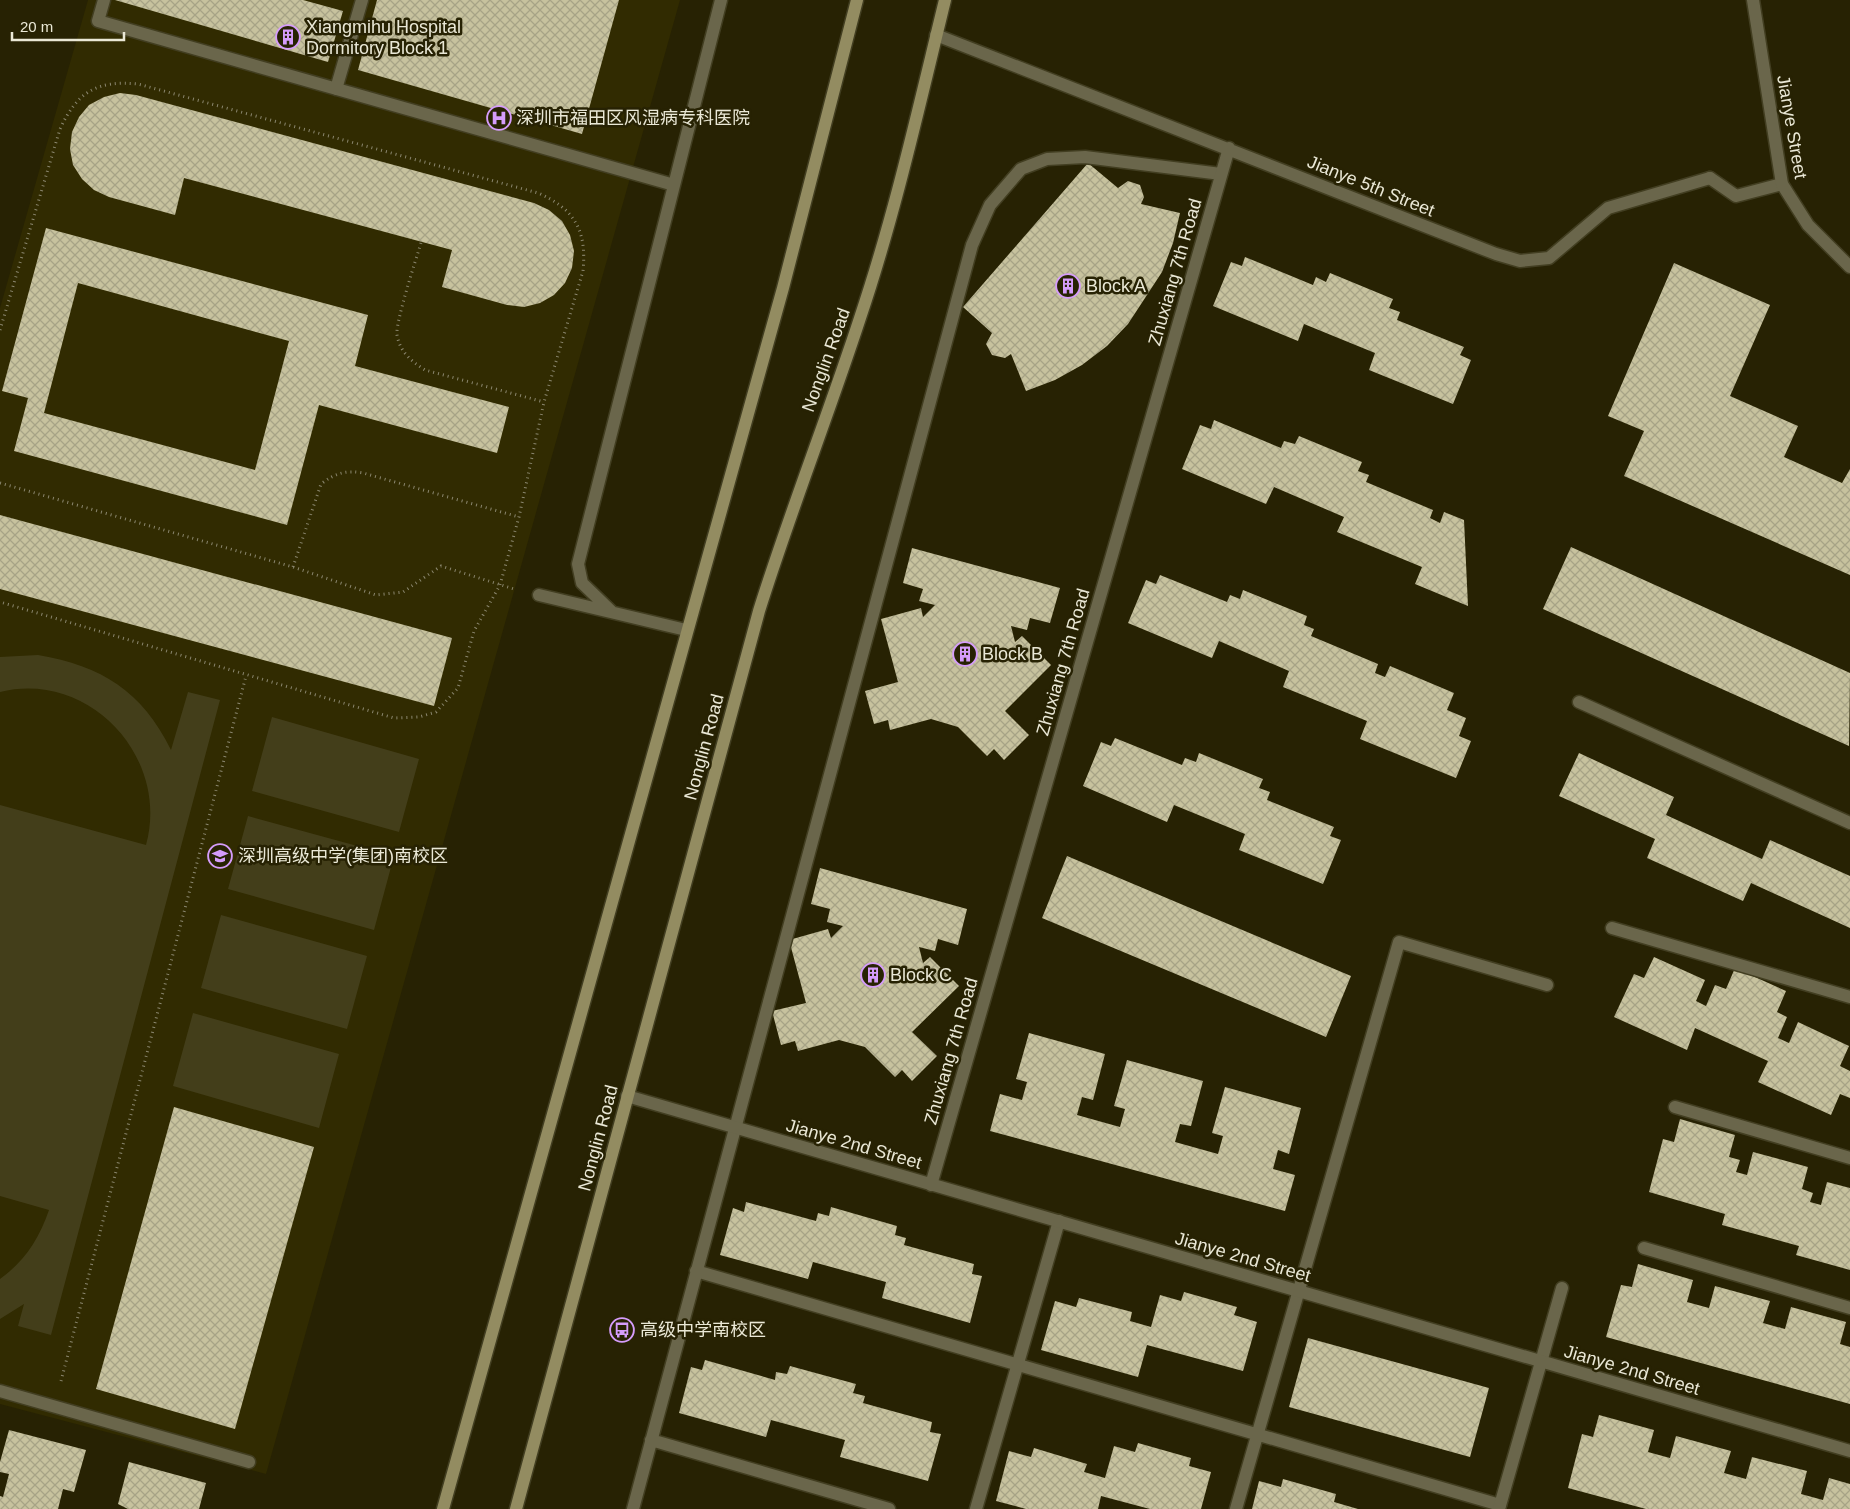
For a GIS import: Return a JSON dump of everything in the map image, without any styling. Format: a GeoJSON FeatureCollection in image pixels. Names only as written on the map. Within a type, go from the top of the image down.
{"type":"FeatureCollection","features":[{"type":"Feature","properties":{"kind":"main road"},"geometry":{"type":"LineString","coordinates":[[443,1509],[686,630],[783,288],[857,0]]}},
{"type":"Feature","properties":{"kind":"main road","name":"Nonglin Road"},"geometry":{"type":"LineString","coordinates":[[516,1509],[759,611],[787,522],[860,319],[885,239],[945,0]]}},
{"type":"Feature","properties":{"kind":"street"},"geometry":{"type":"LineString","coordinates":[[104,0],[98,21],[674,185]]}},
{"type":"Feature","properties":{"kind":"street"},"geometry":{"type":"LineString","coordinates":[[336,89],[362,0]]}},
{"type":"Feature","properties":{"kind":"street"},"geometry":{"type":"LineString","coordinates":[[612,612],[582,583],[578,564],[721,0]]}},
{"type":"Feature","properties":{"kind":"street","name":"Jianye Street"},"geometry":{"type":"LineString","coordinates":[[1753,0],[1782,184],[1808,225],[1850,267]]}},
{"type":"Feature","properties":{"kind":"street","name":"Jianye 5th Street"},"geometry":{"type":"LineString","coordinates":[[936,35],[1496,254],[1520,261],[1549,258],[1608,208],[1710,178],[1736,196],[1782,184]]}},
{"type":"Feature","properties":{"kind":"street","name":"Zhuxiang 7th Road"},"geometry":{"type":"LineString","coordinates":[[931,1185],[1229,148]]}},
{"type":"Feature","properties":{"kind":"street"},"geometry":{"type":"LineString","coordinates":[[633,1509],[972,245],[990,205],[1021,169],[1047,159],[1085,157],[1221,174]]}},
{"type":"Feature","properties":{"kind":"street"},"geometry":{"type":"LineString","coordinates":[[539,595],[686,630]]}},
{"type":"Feature","properties":{"kind":"street"},"geometry":{"type":"LineString","coordinates":[[1579,702],[1850,823]]}},
{"type":"Feature","properties":{"kind":"street"},"geometry":{"type":"LineString","coordinates":[[1612,928],[1850,997]]}},
{"type":"Feature","properties":{"kind":"street"},"geometry":{"type":"LineString","coordinates":[[1236,1509],[1399,942],[1547,985]]}},
{"type":"Feature","properties":{"kind":"street","name":"Jianye 2nd Street"},"geometry":{"type":"LineString","coordinates":[[627,1096],[1850,1452]]}},
{"type":"Feature","properties":{"kind":"street"},"geometry":{"type":"LineString","coordinates":[[1675,1107],[1850,1158]]}},
{"type":"Feature","properties":{"kind":"street"},"geometry":{"type":"LineString","coordinates":[[976,1509],[1059,1222]]}},
{"type":"Feature","properties":{"kind":"street"},"geometry":{"type":"LineString","coordinates":[[1644,1248],[1850,1308]]}},
{"type":"Feature","properties":{"kind":"street"},"geometry":{"type":"LineString","coordinates":[[696,1271],[1258,1434],[1499,1507],[1562,1288]]}},
{"type":"Feature","properties":{"kind":"street"},"geometry":{"type":"LineString","coordinates":[[0,1391],[249,1462]]}},
{"type":"Feature","properties":{"kind":"street"},"geometry":{"type":"LineString","coordinates":[[651,1440],[890,1509]]}},
{"type":"Feature","properties":{"kind":"path"},"geometry":{"type":"LineString","coordinates":[[0,330],[60,130],[69,111],[82,96],[100,86],[119,83],[138,84],[538,193],[556,200],[571,214],[580,231],[585,251],[583,271],[544,402],[518,517],[500,585],[474,631],[458,688],[436,712],[419,717],[394,718],[246,676],[0,602]]}},
{"type":"Feature","properties":{"kind":"path"},"geometry":{"type":"LineString","coordinates":[[421,243],[396,333],[402,350],[410,361],[425,370],[544,402]]}},
{"type":"Feature","properties":{"kind":"path"},"geometry":{"type":"LineString","coordinates":[[293,567],[321,484],[332,475],[349,471],[363,472],[518,517]]}},
{"type":"Feature","properties":{"kind":"path"},"geometry":{"type":"LineString","coordinates":[[0,483],[293,567],[376,595],[403,592],[441,566],[539,595]]}},
{"type":"Feature","properties":{"kind":"path"},"geometry":{"type":"LineString","coordinates":[[55,1406],[246,676]]}},
{"type":"Feature","properties":{"kind":"shaded area","name":"深圳高级中学(集团)南校区"},"geometry":{"type":"Polygon","coordinates":[[[88,0],[680,0],[266,1474],[0,1404],[0,308],[88,0]]]}},
{"type":"Feature","properties":{"kind":"shaded area"},"geometry":{"type":"Polygon","coordinates":[[[38,655],[82,666],[118,684],[147,712],[160,729],[171,750],[188,692],[220,700],[51,1335],[18,1326],[24,1304],[0,1319],[0,1279],[17,1265],[30,1249],[41,1230],[49,1210],[0,1196],[0,805],[146,845],[150,813],[146,781],[134,753],[116,728],[92,708],[64,694],[33,689],[0,692],[0,657],[38,655]]]}},
{"type":"Feature","properties":{"kind":"shaded area"},"geometry":{"type":"Polygon","coordinates":[[[272,717],[419,759],[399,832],[252,791],[272,717]]]}},
{"type":"Feature","properties":{"kind":"shaded area"},"geometry":{"type":"Polygon","coordinates":[[[248,816],[394,856],[374,930],[228,889],[248,816]]]}},
{"type":"Feature","properties":{"kind":"shaded area"},"geometry":{"type":"Polygon","coordinates":[[[221,915],[367,956],[347,1029],[201,988],[221,915]]]}},
{"type":"Feature","properties":{"kind":"shaded area"},"geometry":{"type":"Polygon","coordinates":[[[193,1013],[339,1054],[319,1128],[173,1086],[193,1013]]]}},
{"type":"Feature","properties":{"kind":"building","name":"Xiangmihu Hospital Dormitory Block 1"},"geometry":{"type":"Polygon","coordinates":[[[115,0],[303,0],[343,11],[328,62],[115,0]]]}},
{"type":"Feature","properties":{"kind":"building"},"geometry":{"type":"Polygon","coordinates":[[[377,0],[619,0],[582,134],[358,70],[377,0]]]}},
{"type":"Feature","properties":{"kind":"building"},"geometry":{"type":"Polygon","coordinates":[[[120,93],[136,95],[534,203],[549,210],[562,221],[570,235],[574,251],[572,268],[565,283],[554,295],[540,303],[524,307],[507,305],[442,287],[452,250],[184,178],[175,215],[109,197],[94,190],[82,179],[73,165],[70,149],[72,132],[79,117],[89,105],[104,97],[120,93]]]}},
{"type":"Feature","properties":{"kind":"building","name":"Block A"},"geometry":{"type":"Polygon","coordinates":[[[1088,163],[1118,188],[1128,181],[1140,185],[1144,197],[1141,204],[1180,213],[1173,243],[1162,272],[1128,324],[1107,346],[1082,365],[1055,380],[1026,391],[1011,354],[1005,358],[992,355],[986,344],[992,333],[963,307],[1088,163]]]}},
{"type":"Feature","properties":{"kind":"building"},"geometry":{"type":"Polygon","coordinates":[[[46,228],[368,315],[355,366],[509,407],[497,453],[319,405],[287,525],[14,451],[28,398],[2,391],[46,228]],[[78,283],[44,413],[255,470],[289,341],[78,283]]]}},
{"type":"Feature","properties":{"kind":"building"},"geometry":{"type":"Polygon","coordinates":[[[1245,257],[1313,285],[1316,277],[1326,282],[1330,273],[1393,299],[1389,308],[1400,312],[1397,320],[1464,347],[1460,355],[1471,360],[1453,404],[1369,370],[1375,353],[1304,324],[1298,341],[1213,306],[1231,262],[1242,266],[1245,257]]]}},
{"type":"Feature","properties":{"kind":"building"},"geometry":{"type":"Polygon","coordinates":[[[1674,263],[1770,305],[1730,396],[1798,426],[1784,457],[1842,483],[1850,469],[1850,575],[1624,476],[1644,431],[1608,416],[1674,263]]]}},
{"type":"Feature","properties":{"kind":"building"},"geometry":{"type":"Polygon","coordinates":[[[1214,420],[1281,448],[1284,441],[1295,444],[1299,436],[1362,462],[1358,471],[1369,475],[1366,482],[1433,510],[1430,518],[1440,523],[1444,512],[1464,520],[1468,606],[1415,584],[1422,567],[1337,532],[1344,517],[1274,487],[1266,504],[1182,469],[1200,425],[1211,429],[1214,420]]]}},
{"type":"Feature","properties":{"kind":"building"},"geometry":{"type":"Polygon","coordinates":[[[0,515],[452,638],[434,706],[0,589],[0,515]]]}},
{"type":"Feature","properties":{"kind":"building"},"geometry":{"type":"Polygon","coordinates":[[[1571,547],[1850,673],[1849,746],[1543,609],[1571,547]]]}},
{"type":"Feature","properties":{"kind":"building","name":"Block B"},"geometry":{"type":"Polygon","coordinates":[[[912,548],[1060,588],[1050,623],[1030,618],[1027,630],[1011,626],[1015,642],[1022,636],[1051,665],[1005,711],[1029,735],[1004,760],[994,749],[987,756],[958,727],[931,719],[890,730],[888,720],[874,724],[865,691],[898,682],[881,619],[921,608],[923,617],[935,605],[919,601],[923,589],[903,583],[912,548]]]}},
{"type":"Feature","properties":{"kind":"building"},"geometry":{"type":"Polygon","coordinates":[[[1160,575],[1227,602],[1230,595],[1240,599],[1243,590],[1307,616],[1304,625],[1314,629],[1311,636],[1378,664],[1375,673],[1385,677],[1390,666],[1454,693],[1447,710],[1466,718],[1459,736],[1471,741],[1456,778],[1360,739],[1367,721],[1283,687],[1289,671],[1219,641],[1212,658],[1128,623],[1146,580],[1156,584],[1160,575]]]}},
{"type":"Feature","properties":{"kind":"building"},"geometry":{"type":"Polygon","coordinates":[[[1115,738],[1182,765],[1185,758],[1196,762],[1199,753],[1263,779],[1259,788],[1270,792],[1267,800],[1334,827],[1330,836],[1341,840],[1323,884],[1239,850],[1245,834],[1174,805],[1167,822],[1083,786],[1101,742],[1111,746],[1115,738]]]}},
{"type":"Feature","properties":{"kind":"building"},"geometry":{"type":"Polygon","coordinates":[[[1579,753],[1674,797],[1666,815],[1762,859],[1770,840],[1850,876],[1850,928],[1751,883],[1743,901],[1647,858],[1655,839],[1559,796],[1579,753]]]}},
{"type":"Feature","properties":{"kind":"building"},"geometry":{"type":"Polygon","coordinates":[[[1067,856],[1351,976],[1326,1037],[1042,918],[1067,856]]]}},
{"type":"Feature","properties":{"kind":"building","name":"Block C"},"geometry":{"type":"Polygon","coordinates":[[[820,868],[967,909],[958,945],[938,939],[935,951],[919,947],[923,963],[930,957],[959,986],[912,1032],[937,1056],[912,1081],[902,1070],[895,1077],[865,1047],[839,1040],[798,1051],[795,1041],[781,1045],[772,1011],[806,1003],[789,940],[828,929],[831,938],[843,926],[827,922],[830,909],[811,904],[820,868]]]}},
{"type":"Feature","properties":{"kind":"building"},"geometry":{"type":"Polygon","coordinates":[[[1654,957],[1705,980],[1696,1001],[1706,1006],[1715,985],[1726,989],[1735,968],[1786,991],[1777,1012],[1787,1017],[1778,1038],[1789,1043],[1798,1022],[1849,1046],[1840,1066],[1850,1071],[1850,1098],[1840,1094],[1831,1115],[1758,1082],[1768,1061],[1695,1028],[1687,1050],[1614,1017],[1634,974],[1644,978],[1654,957]]]}},
{"type":"Feature","properties":{"kind":"building"},"geometry":{"type":"Polygon","coordinates":[[[1029,1033],[1105,1054],[1093,1100],[1082,1097],[1077,1115],[1120,1127],[1125,1109],[1114,1106],[1127,1060],[1203,1081],[1191,1126],[1180,1124],[1175,1142],[1218,1154],[1223,1136],[1212,1133],[1225,1087],[1301,1108],[1289,1154],[1278,1150],[1273,1169],[1295,1175],[1285,1211],[990,1131],[1000,1094],[1022,1100],[1027,1082],[1016,1079],[1029,1033]]]}},
{"type":"Feature","properties":{"kind":"building"},"geometry":{"type":"Polygon","coordinates":[[[174,1107],[314,1147],[235,1429],[96,1389],[174,1107]]]}},
{"type":"Feature","properties":{"kind":"building"},"geometry":{"type":"Polygon","coordinates":[[[1680,1119],[1735,1135],[1729,1157],[1740,1160],[1736,1172],[1747,1175],[1753,1152],[1808,1167],[1802,1189],[1813,1193],[1810,1202],[1821,1205],[1827,1182],[1850,1188],[1850,1270],[1796,1255],[1799,1246],[1722,1225],[1725,1214],[1649,1192],[1663,1139],[1674,1142],[1680,1119]]]}},
{"type":"Feature","properties":{"kind":"building"},"geometry":{"type":"Polygon","coordinates":[[[746,1202],[816,1221],[818,1213],[829,1216],[831,1207],[897,1226],[895,1235],[906,1238],[904,1245],[974,1264],[972,1274],[982,1276],[970,1323],[882,1298],[886,1282],[813,1262],[808,1279],[720,1255],[733,1208],[744,1212],[746,1202]]]}},
{"type":"Feature","properties":{"kind":"building"},"geometry":{"type":"Polygon","coordinates":[[[1638,1264],[1693,1280],[1687,1302],[1709,1308],[1715,1286],[1770,1301],[1763,1323],[1785,1329],[1791,1307],[1846,1322],[1840,1344],[1850,1347],[1850,1404],[1606,1337],[1621,1285],[1632,1287],[1638,1264]]]}},
{"type":"Feature","properties":{"kind":"building"},"geometry":{"type":"Polygon","coordinates":[[[1184,1292],[1237,1307],[1234,1315],[1257,1322],[1243,1371],[1147,1345],[1138,1377],[1041,1350],[1055,1301],[1076,1307],[1079,1298],[1132,1312],[1130,1321],[1151,1327],[1160,1295],[1181,1301],[1184,1292]]]}},
{"type":"Feature","properties":{"kind":"building"},"geometry":{"type":"Polygon","coordinates":[[[1308,1338],[1489,1388],[1470,1457],[1289,1407],[1308,1338]]]}},
{"type":"Feature","properties":{"kind":"building"},"geometry":{"type":"Polygon","coordinates":[[[705,1360],[775,1380],[776,1372],[787,1374],[790,1366],[856,1384],[853,1393],[865,1396],[863,1403],[932,1422],[930,1432],[941,1434],[928,1481],[840,1457],[845,1440],[771,1420],[766,1437],[679,1413],[691,1367],[702,1370],[705,1360]]]}},
{"type":"Feature","properties":{"kind":"building"},"geometry":{"type":"Polygon","coordinates":[[[1599,1415],[1654,1430],[1648,1452],[1670,1458],[1676,1436],[1731,1451],[1724,1473],[1746,1479],[1752,1457],[1807,1471],[1801,1494],[1823,1500],[1829,1478],[1850,1484],[1850,1509],[1646,1509],[1568,1488],[1582,1434],[1593,1437],[1599,1415]]]}},
{"type":"Feature","properties":{"kind":"building"},"geometry":{"type":"Polygon","coordinates":[[[9,1430],[86,1450],[74,1492],[63,1489],[58,1509],[0,1509],[0,1496],[3,1497],[9,1474],[0,1472],[0,1462],[9,1430]]]}},
{"type":"Feature","properties":{"kind":"building"},"geometry":{"type":"Polygon","coordinates":[[[1138,1443],[1191,1458],[1189,1466],[1211,1472],[1201,1509],[1150,1509],[1101,1496],[1098,1509],[1026,1509],[996,1501],[1009,1451],[1031,1457],[1034,1448],[1087,1464],[1084,1472],[1105,1478],[1114,1446],[1135,1452],[1138,1443]]]}},
{"type":"Feature","properties":{"kind":"building"},"geometry":{"type":"Polygon","coordinates":[[[129,1462],[206,1483],[199,1509],[128,1509],[118,1504],[129,1462]]]}},
{"type":"Feature","properties":{"kind":"building"},"geometry":{"type":"Polygon","coordinates":[[[1283,1479],[1336,1494],[1334,1502],[1358,1509],[1252,1509],[1259,1481],[1281,1487],[1283,1479]]]}},
{"type":"Feature","properties":{"kind":"place","name":"Xiangmihu Hospital Dormitory Block 1"},"geometry":{"type":"Point","coordinates":[288,37]}},
{"type":"Feature","properties":{"kind":"place","name":"深圳市福田区风湿病专科医院"},"geometry":{"type":"Point","coordinates":[499,118]}},
{"type":"Feature","properties":{"kind":"place","name":"Block A"},"geometry":{"type":"Point","coordinates":[1068,286]}},
{"type":"Feature","properties":{"kind":"place","name":"Block B"},"geometry":{"type":"Point","coordinates":[965,654]}},
{"type":"Feature","properties":{"kind":"place","name":"深圳高级中学(集团)南校区"},"geometry":{"type":"Point","coordinates":[220,856]}},
{"type":"Feature","properties":{"kind":"place","name":"Block C"},"geometry":{"type":"Point","coordinates":[873,975]}},
{"type":"Feature","properties":{"kind":"place","name":"高级中学南校区"},"geometry":{"type":"Point","coordinates":[622,1330]}}]}
